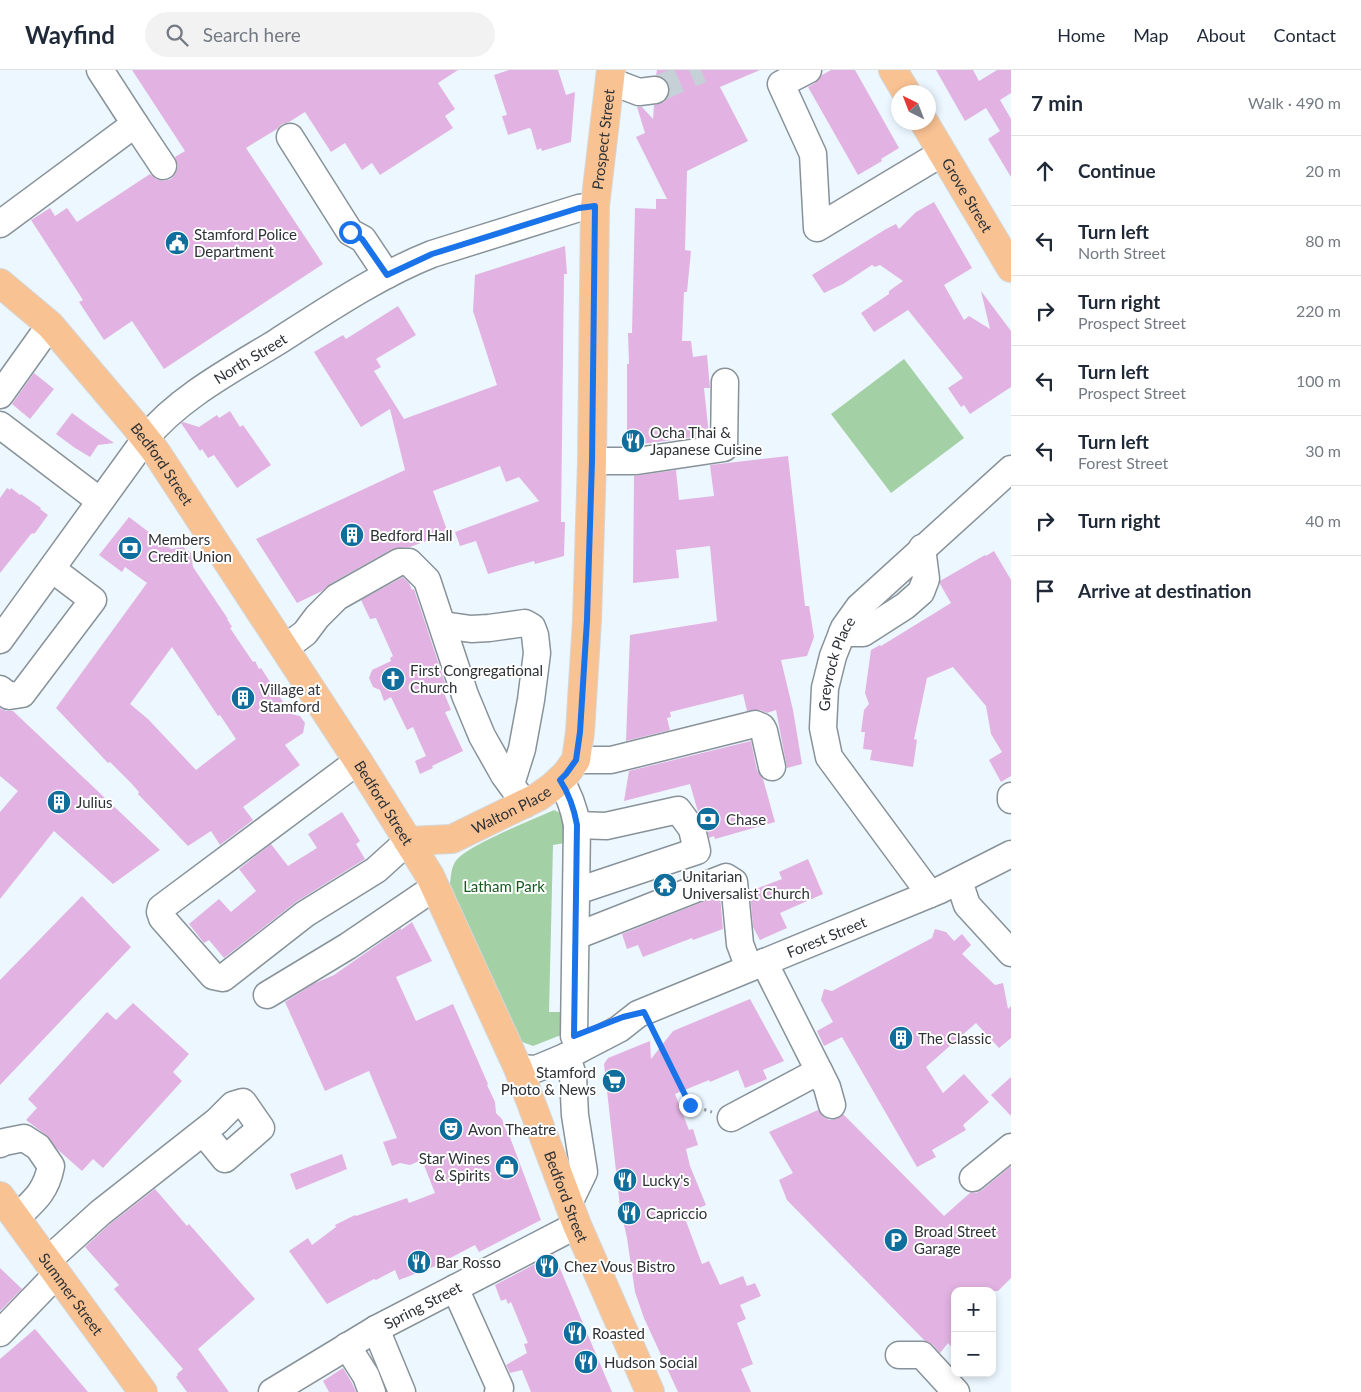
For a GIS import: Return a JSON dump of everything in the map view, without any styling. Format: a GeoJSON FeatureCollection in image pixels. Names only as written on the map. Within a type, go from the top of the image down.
{"type":"FeatureCollection","features":[{"type":"Feature","properties":{"kind":"main road"},"geometry":{"type":"LineString","coordinates":[[892,70],[902,85]]}},
{"type":"Feature","properties":{"kind":"main road","name":"Prospect Street"},"geometry":{"type":"LineString","coordinates":[[568,772],[580,732],[587,620],[592,461],[595,206],[611,76]]}},
{"type":"Feature","properties":{"kind":"main road","name":"Grove Street"},"geometry":{"type":"LineString","coordinates":[[929,130],[1011,268]]}},
{"type":"Feature","properties":{"kind":"main road","name":"Bedford Street"},"geometry":{"type":"LineString","coordinates":[[0,283],[50,325],[146,438],[190,501],[408,841],[432,882],[518,1068],[573,1214],[650,1392]]}},
{"type":"Feature","properties":{"kind":"main road","name":"Walton Place"},"geometry":{"type":"LineString","coordinates":[[408,841],[452,840],[518,794],[538,797],[568,772]]}},
{"type":"Feature","properties":{"kind":"main road"},"geometry":{"type":"LineString","coordinates":[[432,882],[452,840]]}},
{"type":"Feature","properties":{"kind":"main road","name":"Summer Street"},"geometry":{"type":"LineString","coordinates":[[0,1196],[143,1392]]}},
{"type":"Feature","properties":{"kind":"street"},"geometry":{"type":"LineString","coordinates":[[100,70],[163,166]]}},
{"type":"Feature","properties":{"kind":"street"},"geometry":{"type":"LineString","coordinates":[[808,70],[781,84],[813,154],[817,228],[942,153]]}},
{"type":"Feature","properties":{"kind":"street"},"geometry":{"type":"LineString","coordinates":[[611,76],[639,92],[655,90]]}},
{"type":"Feature","properties":{"kind":"street"},"geometry":{"type":"LineString","coordinates":[[0,224],[136,124]]}},
{"type":"Feature","properties":{"kind":"street"},"geometry":{"type":"LineString","coordinates":[[290,137],[350,232],[362,239],[381,278]]}},
{"type":"Feature","properties":{"kind":"street","name":"North Street"},"geometry":{"type":"LineString","coordinates":[[0,640],[146,438],[159,422],[190,397],[381,278],[432,254],[579,208],[595,206]]}},
{"type":"Feature","properties":{"kind":"street"},"geometry":{"type":"LineString","coordinates":[[0,394],[50,325]]}},
{"type":"Feature","properties":{"kind":"street"},"geometry":{"type":"LineString","coordinates":[[592,461],[637,461],[724,448],[725,382]]}},
{"type":"Feature","properties":{"kind":"street"},"geometry":{"type":"LineString","coordinates":[[0,425],[100,502]]}},
{"type":"Feature","properties":{"kind":"street","name":"Greyrock Place"},"geometry":{"type":"LineString","coordinates":[[930,894],[829,757],[823,728],[826,688],[833,656],[842,633],[859,607],[1011,469]]}},
{"type":"Feature","properties":{"kind":"street"},"geometry":{"type":"LineString","coordinates":[[284,648],[305,633],[317,617],[337,597],[399,562],[409,562],[427,580],[465,695],[482,736],[518,794]]}},
{"type":"Feature","properties":{"kind":"street"},"geometry":{"type":"LineString","coordinates":[[0,689],[9,696],[22,694],[93,600],[52,568]]}},
{"type":"Feature","properties":{"kind":"street"},"geometry":{"type":"LineString","coordinates":[[443,625],[471,629],[525,623],[532,627],[537,653],[530,708],[522,749],[518,794]]}},
{"type":"Feature","properties":{"kind":"street"},"geometry":{"type":"LineString","coordinates":[[573,1214],[584,1172],[575,1115],[573,1076],[577,825],[574,809],[566,790],[568,772],[756,724],[762,727],[764,731],[772,767]]}},
{"type":"Feature","properties":{"kind":"street"},"geometry":{"type":"LineString","coordinates":[[358,761],[161,908],[162,918],[213,976],[222,978],[305,914],[376,870],[408,841]]}},
{"type":"Feature","properties":{"kind":"street"},"geometry":{"type":"LineString","coordinates":[[577,825],[606,826],[678,810],[692,829],[696,851],[577,892]]}},
{"type":"Feature","properties":{"kind":"street","name":"Forest Street"},"geometry":{"type":"LineString","coordinates":[[518,1068],[530,1055],[574,1047],[623,1017],[641,1013],[930,894],[1011,854]]}},
{"type":"Feature","properties":{"kind":"street"},"geometry":{"type":"LineString","coordinates":[[576,936],[726,877],[734,882],[740,944],[757,965],[819,1071],[832,1105]]}},
{"type":"Feature","properties":{"kind":"street"},"geometry":{"type":"LineString","coordinates":[[959,881],[966,905],[1011,954]]}},
{"type":"Feature","properties":{"kind":"street"},"geometry":{"type":"LineString","coordinates":[[267,995],[348,946],[432,882]]}},
{"type":"Feature","properties":{"kind":"street"},"geometry":{"type":"LineString","coordinates":[[731,1118],[819,1071]]}},
{"type":"Feature","properties":{"kind":"street"},"geometry":{"type":"LineString","coordinates":[[0,1334],[52,1268],[100,1213],[203,1132]]}},
{"type":"Feature","properties":{"kind":"street"},"geometry":{"type":"LineString","coordinates":[[0,1144],[24,1138],[38,1147],[52,1166],[49,1180],[40,1196],[16,1218]]}},
{"type":"Feature","properties":{"kind":"street"},"geometry":{"type":"LineString","coordinates":[[974,1178],[1011,1147]]}},
{"type":"Feature","properties":{"kind":"street","name":"Spring Street"},"geometry":{"type":"LineString","coordinates":[[288,1388],[347,1346],[456,1288],[573,1214]]}},
{"type":"Feature","properties":{"kind":"street"},"geometry":{"type":"LineString","coordinates":[[456,1288],[500,1388],[498,1392]]}},
{"type":"Feature","properties":{"kind":"street"},"geometry":{"type":"LineString","coordinates":[[376,1329],[402,1392]]}},
{"type":"Feature","properties":{"kind":"street"},"geometry":{"type":"LineString","coordinates":[[347,1346],[366,1376],[372,1392]]}},
{"type":"Feature","properties":{"kind":"street"},"geometry":{"type":"LineString","coordinates":[[917,1352],[956,1392]]}},
{"type":"Feature","properties":{"kind":"path"},"geometry":{"type":"LineString","coordinates":[[641,1013],[690,1105],[731,1118]]}},
{"type":"Feature","properties":{"kind":"green space"},"geometry":{"type":"Polygon","coordinates":[[[904,359],[964,438],[891,493],[831,414],[904,359]]]}},
{"type":"Feature","properties":{"kind":"green space","name":"Latham Park"},"geometry":{"type":"Polygon","coordinates":[[[554,810],[562,814],[568,822],[565,843],[553,845],[549,1012],[563,1012],[561,1035],[533,1046],[520,1041],[450,884],[455,862],[462,855],[516,826],[554,810]]]}},
{"type":"Feature","properties":{"kind":"building","name":"Stamford Police Department"},"geometry":{"type":"Polygon","coordinates":[[[132,70],[458,70],[438,83],[455,109],[445,116],[453,128],[380,175],[372,163],[362,170],[345,143],[331,152],[305,112],[282,124],[246,148],[323,264],[164,369],[132,321],[104,340],[79,302],[83,300],[31,220],[50,208],[55,216],[67,208],[77,222],[150,174],[156,179],[163,181],[171,179],[176,173],[178,166],[175,157],[185,151],[132,70]]]}},
{"type":"Feature","properties":{"kind":"building"},"geometry":{"type":"Polygon","coordinates":[[[509,70],[558,70],[566,95],[575,92],[571,142],[542,151],[541,148],[537,150],[531,129],[529,128],[508,135],[502,116],[507,115],[494,75],[509,70]]]}},
{"type":"Feature","properties":{"kind":"building"},"geometry":{"type":"Polygon","coordinates":[[[657,70],[760,70],[720,87],[748,141],[687,171],[685,250],[691,251],[687,292],[684,292],[682,341],[691,341],[693,357],[707,355],[710,388],[704,388],[709,435],[627,446],[628,333],[632,333],[635,208],[656,209],[656,199],[667,199],[636,137],[645,133],[637,107],[642,107],[653,119],[654,105],[664,102],[669,95],[670,88],[667,81],[661,76],[656,76],[657,70]]]}},
{"type":"Feature","properties":{"kind":"building"},"geometry":{"type":"Polygon","coordinates":[[[831,70],[855,70],[899,148],[881,159],[882,161],[858,175],[808,87],[831,70]]]}},
{"type":"Feature","properties":{"kind":"building"},"geometry":{"type":"Polygon","coordinates":[[[936,70],[973,70],[979,81],[997,70],[1011,70],[1011,93],[1000,100],[1011,119],[1011,177],[988,139],[1000,131],[986,108],[965,121],[936,70]]]}},
{"type":"Feature","properties":{"kind":"building"},"geometry":{"type":"Polygon","coordinates":[[[934,202],[972,268],[944,285],[964,320],[969,316],[990,329],[981,291],[1011,331],[1011,387],[970,414],[964,405],[961,407],[948,388],[963,378],[908,310],[874,332],[861,313],[889,294],[889,291],[903,281],[880,265],[875,267],[872,265],[843,284],[824,293],[812,275],[886,229],[896,224],[899,229],[916,212],[934,202]]]}},
{"type":"Feature","properties":{"kind":"building"},"geometry":{"type":"Polygon","coordinates":[[[565,246],[567,274],[564,274],[561,522],[565,522],[564,556],[535,564],[534,561],[488,574],[476,541],[460,546],[455,532],[539,501],[519,477],[506,482],[500,466],[433,491],[448,533],[410,547],[392,549],[330,584],[322,591],[297,603],[256,539],[405,470],[390,409],[361,427],[314,352],[343,335],[346,339],[398,306],[416,335],[376,359],[381,367],[374,371],[404,419],[497,385],[473,311],[475,275],[565,246]]]}},
{"type":"Feature","properties":{"kind":"building"},"geometry":{"type":"Polygon","coordinates":[[[34,373],[54,389],[30,419],[12,404],[34,373]]]}},
{"type":"Feature","properties":{"kind":"building"},"geometry":{"type":"Polygon","coordinates":[[[230,411],[240,427],[243,425],[271,465],[237,488],[214,455],[208,458],[202,449],[200,451],[181,423],[199,427],[217,415],[219,418],[230,411]]]}},
{"type":"Feature","properties":{"kind":"building"},"geometry":{"type":"Polygon","coordinates":[[[72,413],[114,443],[98,445],[90,457],[75,448],[56,434],[72,413]]]}},
{"type":"Feature","properties":{"kind":"building"},"geometry":{"type":"Polygon","coordinates":[[[788,456],[805,606],[809,606],[814,637],[807,656],[781,660],[793,710],[802,764],[787,768],[776,710],[767,713],[760,710],[747,711],[743,694],[670,712],[671,717],[667,718],[670,730],[626,741],[630,635],[717,621],[710,546],[676,550],[679,578],[633,583],[634,476],[676,470],[679,500],[714,496],[710,465],[788,456]]]}},
{"type":"Feature","properties":{"kind":"building"},"geometry":{"type":"Polygon","coordinates":[[[7,488],[10,490],[11,488],[21,494],[48,515],[0,573],[0,498],[7,488]]]}},
{"type":"Feature","properties":{"kind":"building","name":"Village at Stamford"},"geometry":{"type":"Polygon","coordinates":[[[129,517],[171,549],[183,547],[191,553],[193,567],[228,619],[232,627],[230,628],[253,662],[255,661],[259,669],[261,668],[291,714],[300,716],[305,723],[303,733],[285,745],[300,765],[243,807],[253,820],[220,845],[211,831],[188,846],[138,794],[139,792],[131,783],[110,762],[108,763],[56,708],[147,583],[125,567],[122,572],[99,555],[129,517]],[[172,647],[130,704],[148,719],[196,770],[236,739],[220,715],[218,716],[172,647]]]}},
{"type":"Feature","properties":{"kind":"building"},"geometry":{"type":"Polygon","coordinates":[[[994,551],[1011,580],[1011,776],[1001,782],[989,760],[1002,752],[991,734],[986,706],[953,667],[927,678],[914,739],[917,740],[913,767],[870,760],[872,750],[863,749],[865,732],[861,732],[864,710],[869,704],[865,693],[871,650],[881,646],[951,603],[940,581],[994,551]]]}},
{"type":"Feature","properties":{"kind":"building"},"geometry":{"type":"Polygon","coordinates":[[[403,577],[409,583],[412,590],[414,589],[446,686],[442,688],[451,710],[445,712],[463,751],[420,774],[415,761],[426,756],[413,727],[407,730],[391,697],[384,701],[380,690],[373,687],[369,678],[372,670],[391,661],[390,658],[393,656],[376,618],[370,619],[361,600],[403,577]]]}},
{"type":"Feature","properties":{"kind":"building","name":"Julius"},"geometry":{"type":"Polygon","coordinates":[[[0,708],[6,711],[13,711],[160,850],[113,884],[54,831],[0,899],[0,812],[18,791],[0,776],[0,708]]]}},
{"type":"Feature","properties":{"kind":"building"},"geometry":{"type":"Polygon","coordinates":[[[751,741],[757,770],[763,779],[775,822],[715,839],[714,836],[709,838],[706,825],[698,812],[690,784],[624,801],[629,771],[751,741]]]}},
{"type":"Feature","properties":{"kind":"building"},"geometry":{"type":"Polygon","coordinates":[[[342,812],[360,841],[356,844],[365,859],[296,902],[224,958],[209,940],[204,943],[189,924],[219,899],[231,912],[256,891],[239,869],[271,844],[288,866],[317,848],[308,834],[342,812]]]}},
{"type":"Feature","properties":{"kind":"building"},"geometry":{"type":"Polygon","coordinates":[[[808,859],[823,894],[780,913],[787,928],[760,940],[753,927],[750,891],[782,879],[779,872],[808,859]]]}},
{"type":"Feature","properties":{"kind":"building"},"geometry":{"type":"Polygon","coordinates":[[[720,895],[723,929],[693,940],[692,938],[643,957],[638,945],[627,949],[622,934],[720,895]]]}},
{"type":"Feature","properties":{"kind":"building"},"geometry":{"type":"Polygon","coordinates":[[[82,896],[131,947],[0,1085],[0,980],[82,896]]]}},
{"type":"Feature","properties":{"kind":"building"},"geometry":{"type":"Polygon","coordinates":[[[412,922],[432,961],[396,977],[416,1021],[453,1004],[488,1084],[495,1102],[496,1113],[502,1119],[508,1132],[541,1220],[479,1252],[475,1245],[433,1267],[399,1280],[395,1270],[327,1304],[289,1251],[308,1238],[312,1245],[336,1227],[335,1225],[355,1215],[407,1198],[409,1203],[435,1193],[422,1160],[410,1165],[400,1163],[392,1166],[383,1142],[397,1138],[369,1071],[325,1091],[285,1002],[313,984],[334,975],[412,922]]]}},
{"type":"Feature","properties":{"kind":"building","name":"The Classic"},"geometry":{"type":"Polygon","coordinates":[[[935,929],[946,932],[954,941],[962,934],[971,945],[962,954],[995,985],[1003,983],[1008,1009],[1011,1006],[1011,1038],[999,1048],[976,1023],[926,1067],[943,1093],[964,1074],[989,1102],[963,1125],[966,1130],[932,1150],[936,1157],[917,1167],[842,1037],[824,1046],[817,1031],[833,1022],[821,1000],[824,989],[832,991],[932,938],[935,929]]]}},
{"type":"Feature","properties":{"kind":"building"},"geometry":{"type":"Polygon","coordinates":[[[750,999],[784,1061],[763,1070],[767,1079],[745,1088],[738,1070],[675,1094],[689,1130],[693,1129],[698,1145],[686,1149],[690,1166],[706,1205],[692,1211],[695,1218],[686,1221],[702,1264],[709,1261],[720,1285],[743,1276],[747,1286],[755,1283],[761,1296],[740,1305],[746,1319],[737,1323],[753,1364],[741,1369],[751,1392],[678,1392],[644,1318],[635,1292],[627,1238],[620,1207],[604,1064],[608,1058],[650,1041],[651,1059],[673,1031],[750,999]]]}},
{"type":"Feature","properties":{"kind":"building"},"geometry":{"type":"Polygon","coordinates":[[[133,1003],[189,1054],[173,1072],[182,1081],[103,1168],[93,1159],[82,1171],[57,1149],[46,1135],[26,1120],[37,1108],[28,1099],[107,1012],[116,1020],[133,1003]]]}},
{"type":"Feature","properties":{"kind":"building"},"geometry":{"type":"Polygon","coordinates":[[[1011,1077],[1011,1116],[991,1095],[1011,1077]]]}},
{"type":"Feature","properties":{"kind":"building","name":"Broad Street Garage"},"geometry":{"type":"Polygon","coordinates":[[[818,1110],[822,1116],[829,1120],[836,1119],[843,1114],[944,1216],[971,1192],[976,1193],[982,1190],[1011,1166],[1011,1278],[998,1291],[996,1291],[996,1287],[951,1287],[951,1346],[948,1343],[940,1353],[933,1345],[925,1341],[787,1200],[779,1180],[793,1173],[769,1132],[818,1110]]]}},
{"type":"Feature","properties":{"kind":"building"},"geometry":{"type":"Polygon","coordinates":[[[342,1154],[347,1169],[296,1190],[290,1174],[342,1154]]]}},
{"type":"Feature","properties":{"kind":"building"},"geometry":{"type":"Polygon","coordinates":[[[155,1189],[187,1226],[189,1224],[255,1299],[198,1349],[229,1392],[187,1392],[176,1377],[183,1369],[114,1289],[119,1285],[85,1247],[110,1224],[155,1189]]]}},
{"type":"Feature","properties":{"kind":"building"},"geometry":{"type":"Polygon","coordinates":[[[554,1254],[612,1392],[531,1392],[522,1370],[510,1373],[506,1365],[527,1353],[524,1344],[528,1343],[511,1302],[508,1304],[506,1299],[501,1301],[495,1285],[554,1254]]]}},
{"type":"Feature","properties":{"kind":"building"},"geometry":{"type":"Polygon","coordinates":[[[0,1268],[22,1289],[0,1311],[0,1268]]]}},
{"type":"Feature","properties":{"kind":"building"},"geometry":{"type":"Polygon","coordinates":[[[35,1329],[88,1392],[0,1392],[0,1359],[35,1329]]]}},
{"type":"Feature","properties":{"kind":"building"},"geometry":{"type":"Polygon","coordinates":[[[343,1368],[356,1392],[329,1392],[323,1381],[343,1368]]]}},
{"type":"Feature","properties":{"kind":"tunnel"},"geometry":{"type":"LineString","coordinates":[[655,90],[701,70]]}},
{"type":"Feature","properties":{"kind":"place","name":"Stamford Police Department"},"geometry":{"type":"Point","coordinates":[177,243]}},
{"type":"Feature","properties":{"kind":"place","name":"Ocha Thai & Japanese Cuisine"},"geometry":{"type":"Point","coordinates":[633,441]}},
{"type":"Feature","properties":{"kind":"place","name":"Bedford Hall"},"geometry":{"type":"Point","coordinates":[352,535]}},
{"type":"Feature","properties":{"kind":"place","name":"Members Credit Union"},"geometry":{"type":"Point","coordinates":[130,548]}},
{"type":"Feature","properties":{"kind":"place","name":"First Congregational Church"},"geometry":{"type":"Point","coordinates":[393,679]}},
{"type":"Feature","properties":{"kind":"place","name":"Village at Stamford"},"geometry":{"type":"Point","coordinates":[243,698]}},
{"type":"Feature","properties":{"kind":"place","name":"Julius"},"geometry":{"type":"Point","coordinates":[59,802]}},
{"type":"Feature","properties":{"kind":"place","name":"Chase"},"geometry":{"type":"Point","coordinates":[708,819]}},
{"type":"Feature","properties":{"kind":"place","name":"Unitarian Universalist Church"},"geometry":{"type":"Point","coordinates":[665,885]}},
{"type":"Feature","properties":{"kind":"place","name":"The Classic"},"geometry":{"type":"Point","coordinates":[901,1038]}},
{"type":"Feature","properties":{"kind":"place","name":"Stamford Photo & News"},"geometry":{"type":"Point","coordinates":[614,1081]}},
{"type":"Feature","properties":{"kind":"place","name":"Avon Theatre"},"geometry":{"type":"Point","coordinates":[451,1129]}},
{"type":"Feature","properties":{"kind":"place","name":"Star Wines & Spirits"},"geometry":{"type":"Point","coordinates":[507,1167]}},
{"type":"Feature","properties":{"kind":"place","name":"Lucky's"},"geometry":{"type":"Point","coordinates":[625,1180]}},
{"type":"Feature","properties":{"kind":"place","name":"Capriccio"},"geometry":{"type":"Point","coordinates":[629,1213]}},
{"type":"Feature","properties":{"kind":"place","name":"Broad Street Garage"},"geometry":{"type":"Point","coordinates":[896,1240]}},
{"type":"Feature","properties":{"kind":"place","name":"Bar Rosso"},"geometry":{"type":"Point","coordinates":[419,1262]}},
{"type":"Feature","properties":{"kind":"place","name":"Chez Vous Bistro"},"geometry":{"type":"Point","coordinates":[547,1266]}},
{"type":"Feature","properties":{"kind":"place","name":"Roasted"},"geometry":{"type":"Point","coordinates":[575,1333]}},
{"type":"Feature","properties":{"kind":"place","name":"Hudson Social"},"geometry":{"type":"Point","coordinates":[586,1362]}},
{"type":"Feature","properties":{"kind":"route"},"geometry":{"type":"LineString","coordinates":[[350,232],[362,239],[387,275],[432,254],[579,208],[595,206],[592,461],[587,620],[580,732],[576,760],[560,780],[574,809],[577,825],[574,1036],[623,1017],[644,1012],[690,1105]]}}]}
